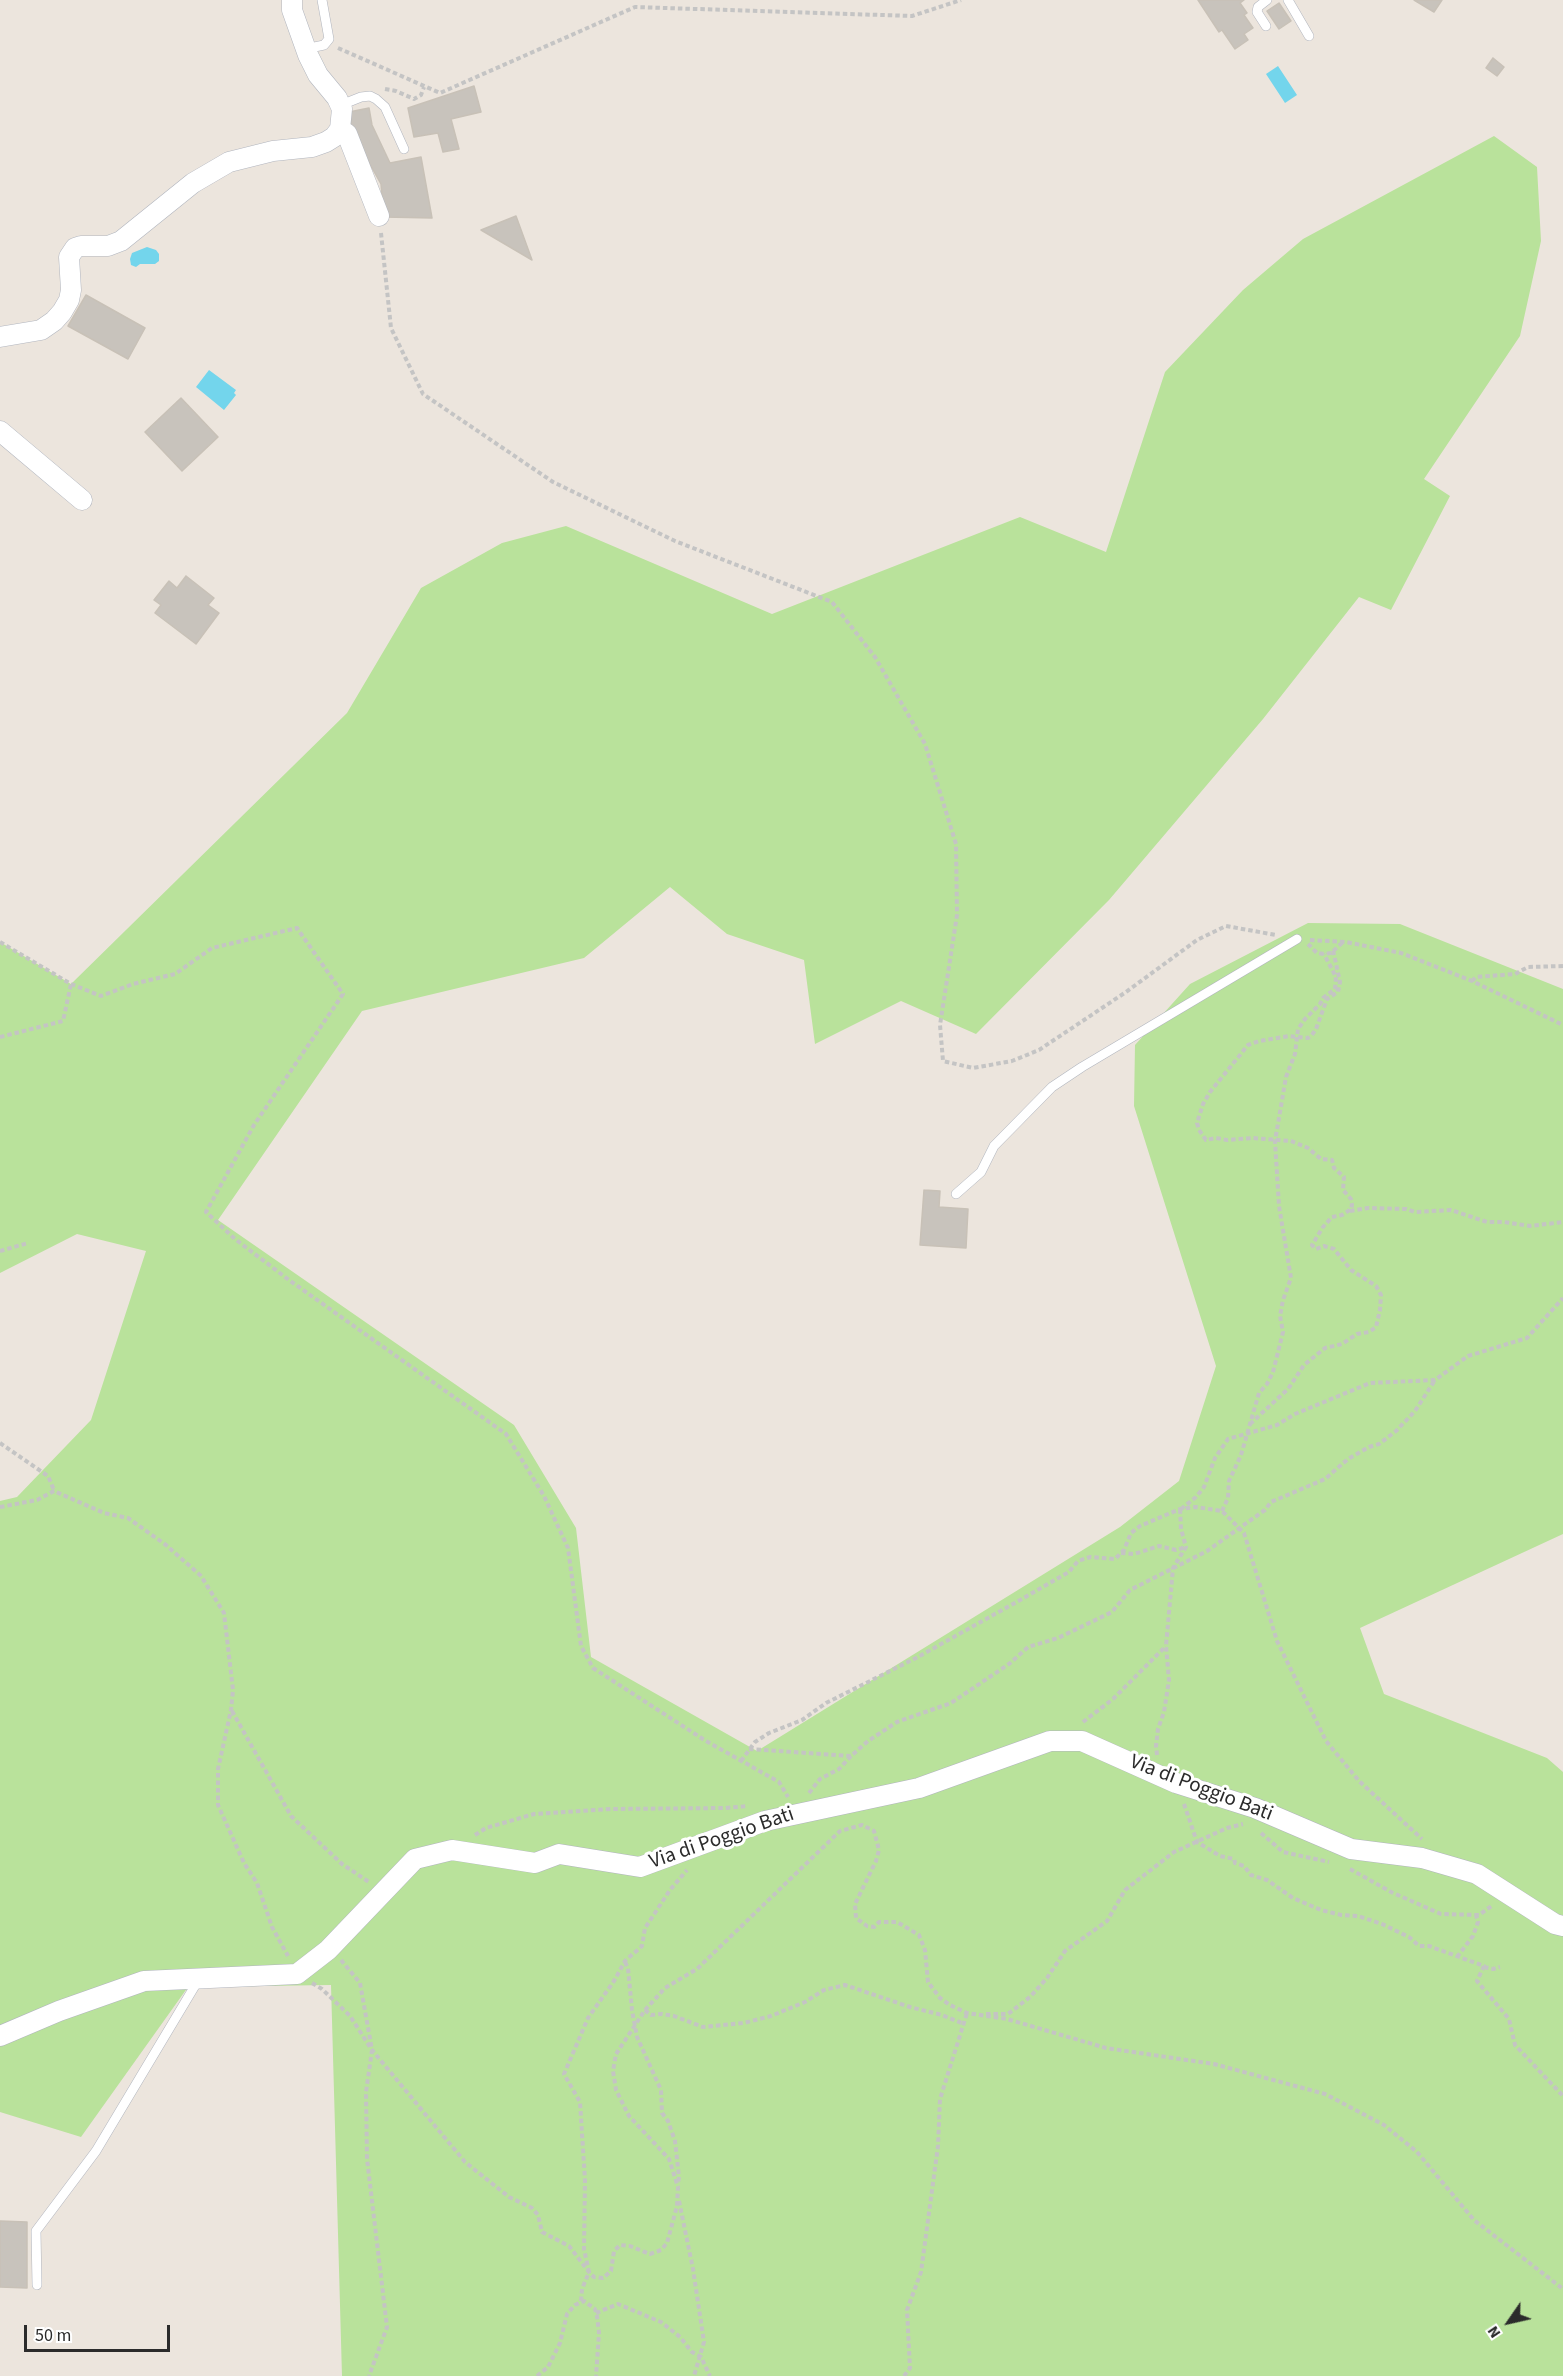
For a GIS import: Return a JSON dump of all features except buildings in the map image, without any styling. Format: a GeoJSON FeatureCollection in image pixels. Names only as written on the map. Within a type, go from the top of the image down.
{"type":"FeatureCollection","features":[{"type":"Feature","properties":{"kind":"street"},"geometry":{"type":"LineString","coordinates":[[0,337],[41,330],[62,312],[69,300],[71,290],[69,257],[75,248],[108,246],[121,241],[193,183],[229,162],[273,151],[312,147],[326,142],[340,129],[341,105],[318,75],[305,49],[292,10],[292,0]]}},
{"type":"Feature","properties":{"kind":"street"},"geometry":{"type":"LineString","coordinates":[[340,129],[347,134],[379,216]]}},
{"type":"Feature","properties":{"kind":"street"},"geometry":{"type":"LineString","coordinates":[[0,431],[82,500]]}},
{"type":"Feature","properties":{"kind":"street","name":"Via di Poggio Bati"},"geometry":{"type":"LineString","coordinates":[[297,1974],[328,1950],[415,1859],[452,1850],[535,1863],[559,1854],[640,1867],[791,1814],[919,1788],[1050,1741],[1082,1741],[1251,1815],[1351,1849],[1422,1858],[1477,1874],[1555,1924],[1563,1926]]}},
{"type":"Feature","properties":{"kind":"street"},"geometry":{"type":"LineString","coordinates":[[0,2036],[59,2011],[144,1981],[297,1974]]}},
{"type":"Feature","properties":{"kind":"lane"},"geometry":{"type":"LineString","coordinates":[[305,49],[324,45],[329,39],[322,0]]}},
{"type":"Feature","properties":{"kind":"lane"},"geometry":{"type":"LineString","coordinates":[[1266,26],[1257,12],[1258,7],[1267,0]]}},
{"type":"Feature","properties":{"kind":"lane"},"geometry":{"type":"LineString","coordinates":[[1288,0],[1309,36]]}},
{"type":"Feature","properties":{"kind":"lane"},"geometry":{"type":"LineString","coordinates":[[341,105],[361,97],[374,98],[385,107],[404,149]]}},
{"type":"Feature","properties":{"kind":"lane"},"geometry":{"type":"LineString","coordinates":[[956,1194],[981,1172],[994,1146],[1052,1087],[1297,939]]}},
{"type":"Feature","properties":{"kind":"lane"},"geometry":{"type":"LineString","coordinates":[[37,2285],[36,2231],[96,2151],[199,1979]]}},
{"type":"Feature","properties":{"kind":"path"},"geometry":{"type":"LineString","coordinates":[[327,41],[440,93],[635,8],[912,16],[961,0]]}},
{"type":"Feature","properties":{"kind":"path"},"geometry":{"type":"LineString","coordinates":[[374,98],[386,88],[414,99],[421,94],[424,87]]}},
{"type":"Feature","properties":{"kind":"path"},"geometry":{"type":"LineString","coordinates":[[379,216],[392,328],[423,394],[553,482],[675,541],[832,602],[875,657],[926,744],[956,844],[957,915],[940,1025],[943,1060],[973,1068],[1012,1060],[1039,1050],[1126,992],[1197,940],[1226,926],[1297,939],[1346,942],[1401,953],[1472,981],[1563,1024]]}},
{"type":"Feature","properties":{"kind":"path"},"geometry":{"type":"LineString","coordinates":[[0,942],[70,984],[101,996],[133,984],[175,974],[212,948],[297,928],[343,994],[254,1125],[206,1212],[235,1239],[289,1280],[506,1434],[544,1496],[568,1548],[581,1646],[593,1668],[642,1702],[740,1761],[780,1782],[792,1801],[779,1803]]}},
{"type":"Feature","properties":{"kind":"path"},"geometry":{"type":"LineString","coordinates":[[1222,1511],[1228,1498],[1229,1481],[1241,1455],[1259,1393],[1273,1372],[1283,1332],[1280,1316],[1283,1300],[1291,1278],[1279,1206],[1275,1141],[1286,1077],[1295,1054],[1298,1029],[1323,998],[1335,988],[1336,977],[1324,954],[1331,953],[1339,944],[1346,942]]}},
{"type":"Feature","properties":{"kind":"path"},"geometry":{"type":"LineString","coordinates":[[1333,950],[1340,982],[1338,992],[1327,999],[1312,1035],[1308,1038],[1289,1036],[1248,1045],[1210,1092],[1203,1104],[1197,1123],[1206,1140],[1252,1138],[1297,1142],[1321,1159],[1332,1160],[1334,1168],[1344,1177],[1343,1190],[1351,1199],[1351,1209],[1346,1212]]}},
{"type":"Feature","properties":{"kind":"path"},"geometry":{"type":"LineString","coordinates":[[1472,981],[1476,977],[1515,974],[1528,967],[1563,966]]}},
{"type":"Feature","properties":{"kind":"path"},"geometry":{"type":"LineString","coordinates":[[0,1037],[63,1021],[70,984]]}},
{"type":"Feature","properties":{"kind":"path"},"geometry":{"type":"LineString","coordinates":[[1250,1424],[1288,1389],[1304,1365],[1325,1348],[1342,1344],[1357,1334],[1369,1332],[1376,1327],[1380,1310],[1380,1292],[1368,1280],[1352,1270],[1334,1249],[1324,1246],[1316,1249],[1312,1245],[1318,1232],[1332,1217],[1368,1208],[1406,1209],[1415,1212],[1451,1210],[1486,1222],[1530,1226],[1563,1222]]}},
{"type":"Feature","properties":{"kind":"path"},"geometry":{"type":"LineString","coordinates":[[0,1251],[28,1243]]}},
{"type":"Feature","properties":{"kind":"path"},"geometry":{"type":"LineString","coordinates":[[802,1795],[809,1793],[820,1779],[839,1769],[868,1741],[897,1722],[951,1702],[1009,1664],[1028,1647],[1058,1638],[1112,1612],[1130,1590],[1207,1551],[1265,1510],[1271,1502],[1325,1479],[1348,1459],[1379,1444],[1415,1412],[1435,1380],[1468,1356],[1527,1338],[1563,1298]]}},
{"type":"Feature","properties":{"kind":"path"},"geometry":{"type":"LineString","coordinates":[[740,1761],[748,1749],[769,1733],[802,1720],[826,1703],[916,1658],[1069,1572],[1078,1561],[1090,1557],[1115,1559],[1131,1533],[1140,1526],[1180,1509],[1196,1497],[1204,1487],[1222,1446],[1228,1439],[1277,1425],[1305,1410],[1370,1383],[1435,1380]]}},
{"type":"Feature","properties":{"kind":"path"},"geometry":{"type":"LineString","coordinates":[[0,1443],[48,1476],[54,1491],[104,1514],[128,1518],[166,1545],[201,1576],[224,1613],[233,1690],[218,1769],[218,1805],[244,1863],[257,1883],[272,1927],[297,1974],[322,1989],[350,2016],[372,2050],[465,2162],[509,2197],[532,2208],[538,2214],[542,2232],[569,2246],[594,2277],[603,2278],[609,2274],[614,2251],[620,2245],[630,2246],[650,2254],[661,2250],[667,2243],[677,2206],[679,2177],[675,2140],[663,2114],[661,2090],[637,2037],[628,1968],[625,1961]]}},
{"type":"Feature","properties":{"kind":"path"},"geometry":{"type":"LineString","coordinates":[[0,1507],[37,1500],[54,1491]]}},
{"type":"Feature","properties":{"kind":"path"},"geometry":{"type":"LineString","coordinates":[[1180,1509],[1196,1507],[1222,1511],[1244,1533],[1277,1641],[1326,1741],[1359,1781],[1422,1838],[1422,1858]]}},
{"type":"Feature","properties":{"kind":"path"},"geometry":{"type":"LineString","coordinates":[[1180,1509],[1181,1529],[1186,1547],[1173,1568],[1166,1646],[1169,1658],[1169,1686],[1156,1746],[1197,1842],[1220,1856],[1234,1859],[1235,1863],[1244,1866],[1251,1875],[1267,1880],[1293,1898],[1321,1910],[1358,1916],[1409,1937],[1419,1946],[1429,1946],[1493,1969],[1500,1967]]}},
{"type":"Feature","properties":{"kind":"path"},"geometry":{"type":"LineString","coordinates":[[1120,1553],[1134,1554],[1159,1546],[1176,1550],[1186,1547]]}},
{"type":"Feature","properties":{"kind":"path"},"geometry":{"type":"LineString","coordinates":[[1063,1741],[1113,1699],[1166,1646]]}},
{"type":"Feature","properties":{"kind":"path"},"geometry":{"type":"LineString","coordinates":[[231,1710],[291,1816],[342,1864],[383,1892]]}},
{"type":"Feature","properties":{"kind":"path"},"geometry":{"type":"LineString","coordinates":[[748,1749],[851,1756]]}},
{"type":"Feature","properties":{"kind":"path"},"geometry":{"type":"LineString","coordinates":[[452,1850],[486,1828],[534,1814],[611,1809],[725,1808],[758,1805]]}},
{"type":"Feature","properties":{"kind":"path"},"geometry":{"type":"LineString","coordinates":[[967,2013],[1008,2014],[1047,1978],[1065,1951],[1107,1921],[1125,1890],[1174,1852],[1251,1815],[1283,1852],[1339,1864]]}},
{"type":"Feature","properties":{"kind":"path"},"geometry":{"type":"LineString","coordinates":[[678,2187],[669,2159],[629,2116],[616,2090],[613,2071],[616,2054],[645,2010],[665,1988],[697,1969],[840,1830],[861,1825],[873,1831],[879,1850],[855,1904],[856,1918],[867,1926],[874,1927],[879,1922],[892,1921],[913,1930],[923,1943],[928,1982],[933,1990],[950,2005],[967,2013],[1007,2019],[1106,2049],[1214,2064],[1325,2094],[1384,2125],[1418,2152],[1474,2220],[1563,2289]]}},
{"type":"Feature","properties":{"kind":"path"},"geometry":{"type":"LineString","coordinates":[[537,2376],[548,2367],[560,2343],[567,2314],[581,2301],[582,2289],[589,2272],[584,2249],[585,2180],[580,2102],[564,2074],[588,2018],[615,1981],[625,1961],[642,1946],[645,1928],[670,1890],[688,1869],[700,1845]]}},
{"type":"Feature","properties":{"kind":"path"},"geometry":{"type":"LineString","coordinates":[[1350,1869],[1391,1892],[1441,1914],[1479,1915],[1509,1894]]}},
{"type":"Feature","properties":{"kind":"path"},"geometry":{"type":"LineString","coordinates":[[1458,1957],[1473,1936],[1478,1922],[1476,1915]]}},
{"type":"Feature","properties":{"kind":"path"},"geometry":{"type":"LineString","coordinates":[[328,1950],[341,1960],[360,1983],[372,2050],[366,2092],[367,2159],[387,2327],[369,2376]]}},
{"type":"Feature","properties":{"kind":"path"},"geometry":{"type":"LineString","coordinates":[[1484,1966],[1477,1981],[1509,2019],[1515,2045],[1563,2096]]}},
{"type":"Feature","properties":{"kind":"path"},"geometry":{"type":"LineString","coordinates":[[645,2010],[651,2015],[662,2014],[703,2027],[744,2023],[771,2016],[805,2002],[824,1990],[845,1985],[910,2007],[942,2014],[964,2024]]}},
{"type":"Feature","properties":{"kind":"path"},"geometry":{"type":"LineString","coordinates":[[904,2376],[910,2368],[907,2310],[921,2272],[938,2146],[940,2099],[967,2013]]}},
{"type":"Feature","properties":{"kind":"path"},"geometry":{"type":"LineString","coordinates":[[677,2196],[693,2269],[704,2342],[694,2376]]}},
{"type":"Feature","properties":{"kind":"path"},"geometry":{"type":"LineString","coordinates":[[581,2301],[591,2304],[596,2313],[599,2333],[596,2376]]}},
{"type":"Feature","properties":{"kind":"path"},"geometry":{"type":"LineString","coordinates":[[596,2313],[618,2304],[661,2322],[680,2337],[692,2352],[701,2357],[710,2376]]}},
{"type":"Feature","properties":{"kind":"green space"},"geometry":{"type":"Polygon","coordinates":[[[1494,136],[1537,167],[1541,241],[1520,336],[1424,479],[1450,496],[1391,610],[1359,597],[1263,719],[1109,900],[976,1034],[901,1001],[815,1044],[804,960],[727,934],[670,887],[584,958],[362,1011],[218,1220],[514,1425],[576,1528],[591,1657],[757,1751],[1120,1527],[1179,1481],[1216,1366],[1134,1106],[1135,1045],[1190,984],[1308,923],[1400,924],[1563,989],[1563,1534],[1360,1628],[1384,1694],[1547,1758],[1563,1772],[1563,2376],[342,2376],[331,1985],[188,1987],[81,2137],[0,2112],[0,1501],[17,1497],[91,1420],[146,1251],[77,1234],[0,1273],[0,942],[71,984],[347,713],[421,588],[502,543],[566,526],[772,614],[1020,517],[1106,552],[1165,372],[1243,290],[1303,239],[1494,136]]]}},
{"type":"Feature","properties":{"kind":"water"},"geometry":{"type":"Polygon","coordinates":[[[1278,66],[1297,95],[1285,103],[1266,74],[1278,66]]]}},
{"type":"Feature","properties":{"kind":"water"},"geometry":{"type":"Polygon","coordinates":[[[147,247],[156,250],[159,254],[159,261],[155,264],[140,264],[136,267],[131,265],[132,253],[147,247]]]}},
{"type":"Feature","properties":{"kind":"water"},"geometry":{"type":"Polygon","coordinates":[[[209,370],[236,390],[234,393],[236,395],[224,410],[196,387],[209,370]]]}}]}
